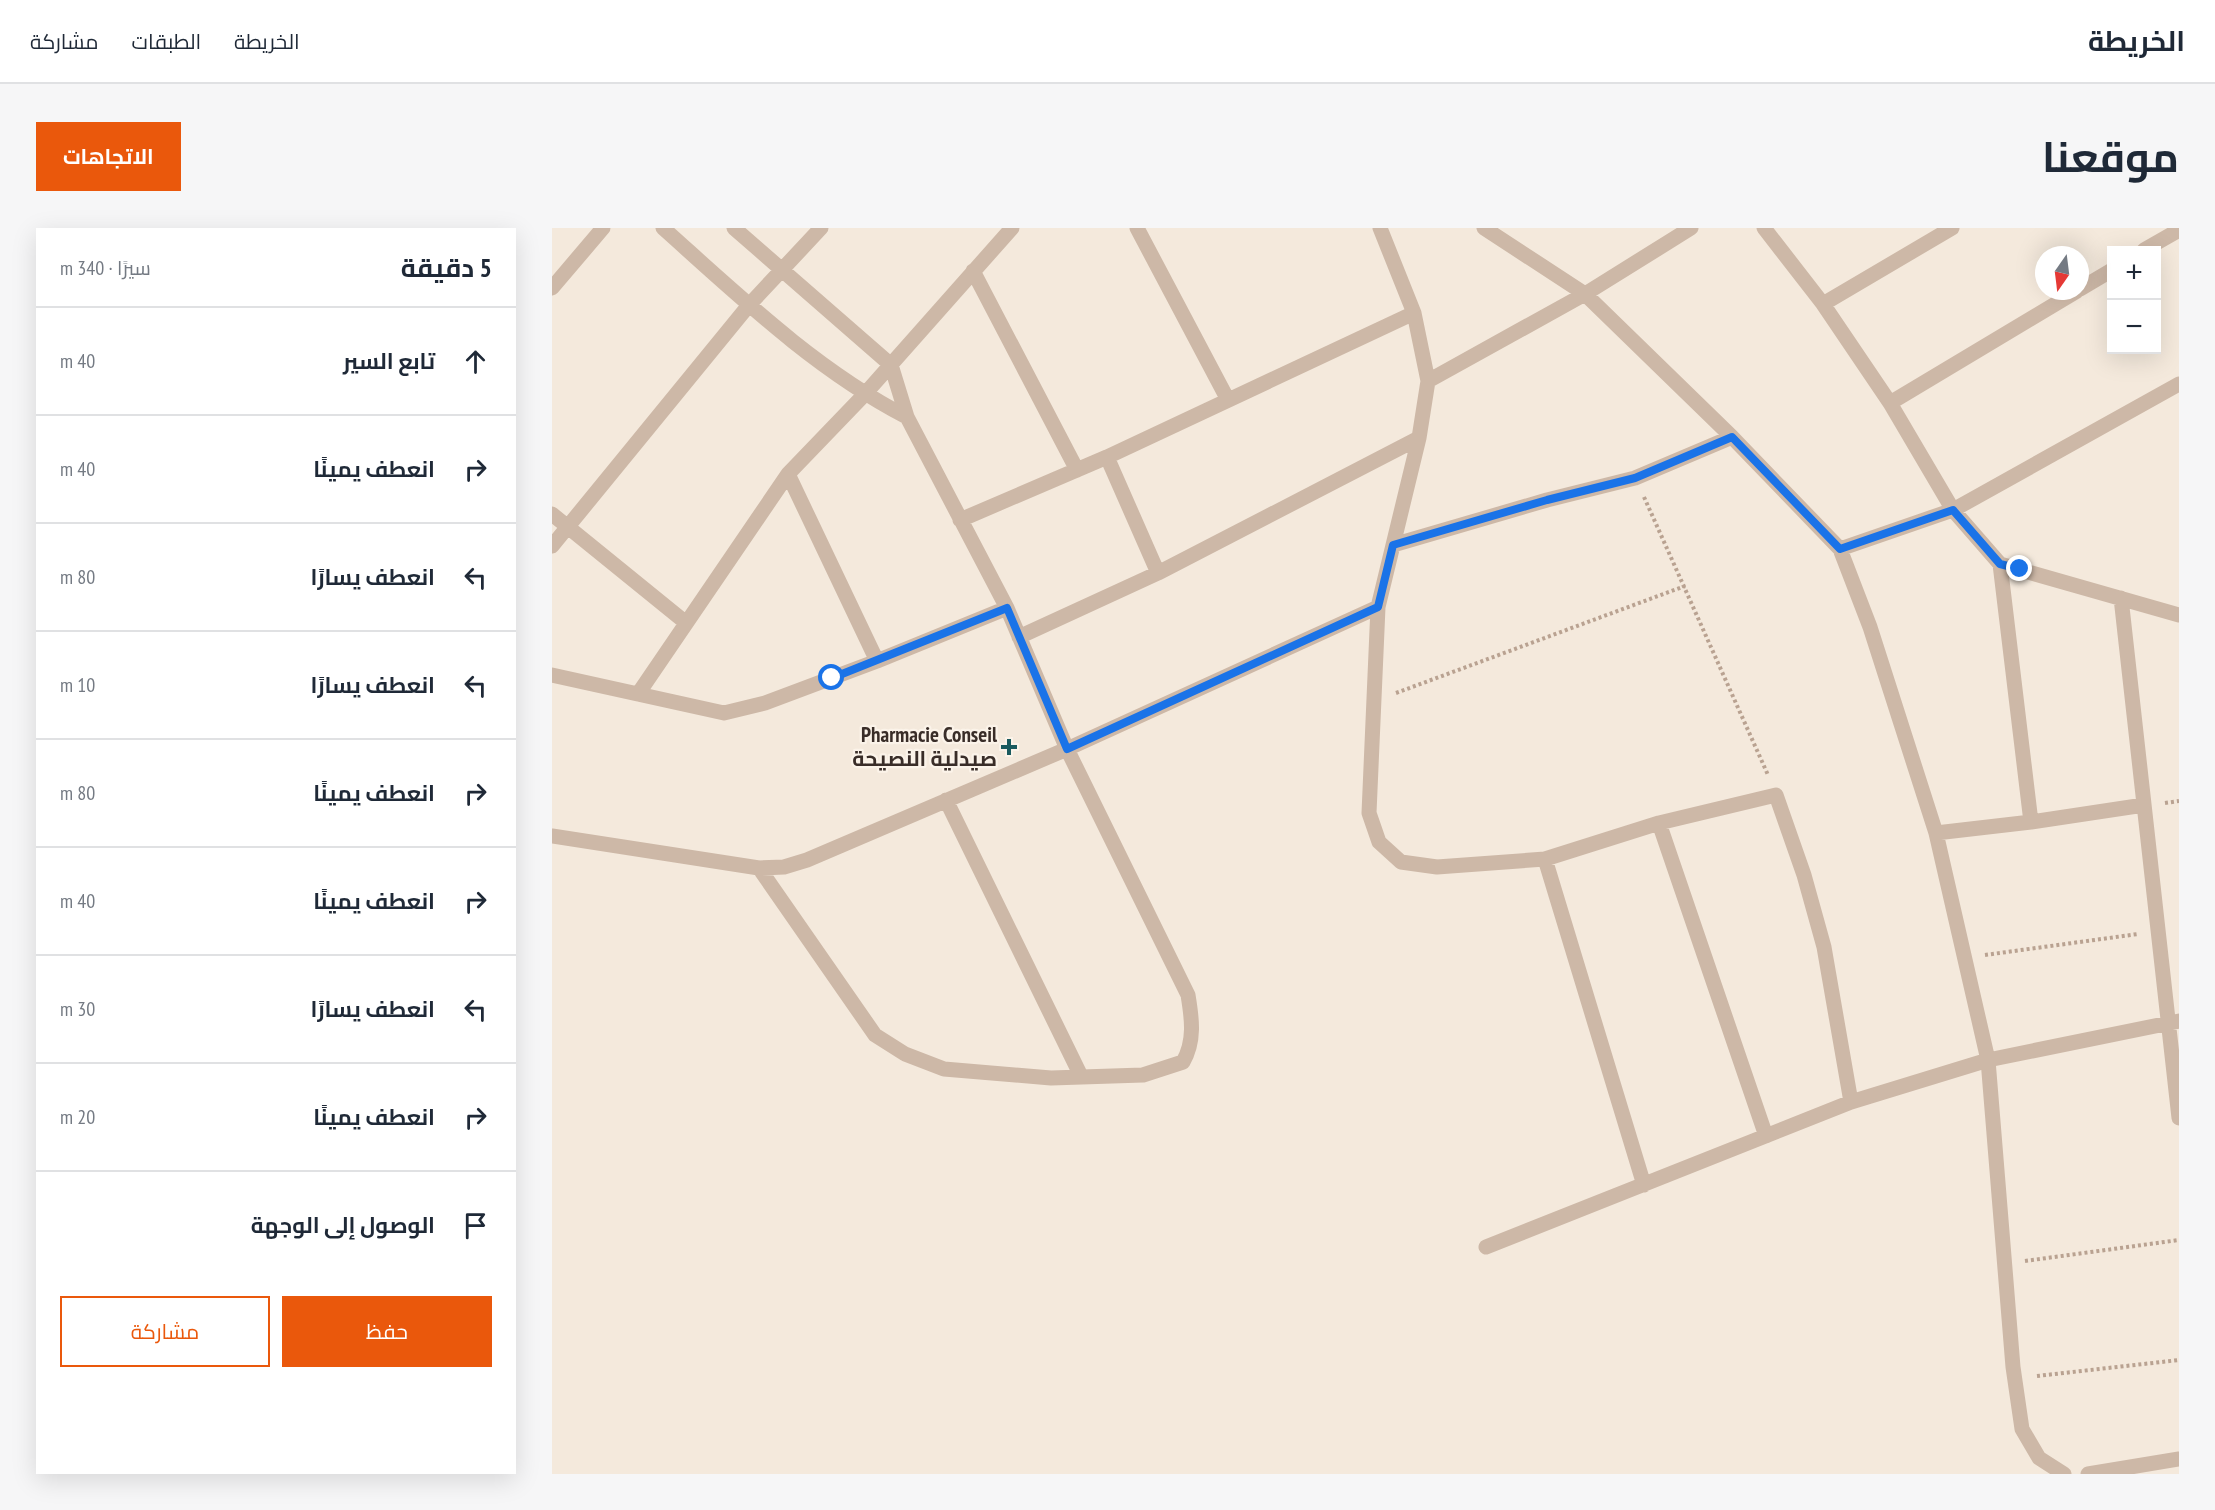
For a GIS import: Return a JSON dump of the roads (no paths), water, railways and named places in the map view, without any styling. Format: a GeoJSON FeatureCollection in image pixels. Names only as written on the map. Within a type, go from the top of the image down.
{"type":"FeatureCollection","features":[{"type":"Feature","properties":{"kind":"street"},"geometry":{"type":"LineString","coordinates":[[552,288],[603,228]]}},
{"type":"Feature","properties":{"kind":"street"},"geometry":{"type":"LineString","coordinates":[[663,228],[749,305],[864,395],[907,417]]}},
{"type":"Feature","properties":{"kind":"street"},"geometry":{"type":"LineString","coordinates":[[734,228],[785,270],[891,365],[907,417],[1007,608],[1067,749],[1188,995],[1192,1023],[1189,1050],[1183,1062],[1143,1075],[1051,1078],[944,1069],[905,1054],[875,1035],[759,868]]}},
{"type":"Feature","properties":{"kind":"street"},"geometry":{"type":"LineString","coordinates":[[552,546],[749,305],[785,270],[821,228]]}},
{"type":"Feature","properties":{"kind":"street"},"geometry":{"type":"LineString","coordinates":[[638,694],[788,474],[864,395],[1012,228]]}},
{"type":"Feature","properties":{"kind":"street"},"geometry":{"type":"LineString","coordinates":[[1137,228],[1228,400]]}},
{"type":"Feature","properties":{"kind":"street"},"geometry":{"type":"LineString","coordinates":[[1380,228],[1414,313],[1428,381],[1419,438],[1378,607],[1369,813],[1379,842],[1401,862],[1437,867],[1545,859],[1659,823],[1776,795],[1804,875],[1824,947],[1851,1102]]}},
{"type":"Feature","properties":{"kind":"street"},"geometry":{"type":"LineString","coordinates":[[1484,228],[1585,294],[1732,437],[1840,549],[1870,627],[1935,833],[1988,1060],[2004,1264],[2022,1429],[2039,1458],[2064,1474]]}},
{"type":"Feature","properties":{"kind":"street"},"geometry":{"type":"LineString","coordinates":[[1428,381],[1585,294],[1691,228]]}},
{"type":"Feature","properties":{"kind":"street"},"geometry":{"type":"LineString","coordinates":[[1764,228],[1823,304],[1890,403],[1953,510],[2000,564],[2179,615]]}},
{"type":"Feature","properties":{"kind":"street"},"geometry":{"type":"LineString","coordinates":[[1823,304],[1952,228]]}},
{"type":"Feature","properties":{"kind":"street"},"geometry":{"type":"LineString","coordinates":[[2151,246],[2179,230]]}},
{"type":"Feature","properties":{"kind":"street"},"geometry":{"type":"LineString","coordinates":[[973,271],[1077,470]]}},
{"type":"Feature","properties":{"kind":"street"},"geometry":{"type":"LineString","coordinates":[[2089,284],[2107,273]]}},
{"type":"Feature","properties":{"kind":"street"},"geometry":{"type":"LineString","coordinates":[[1890,403],[2061,300]]}},
{"type":"Feature","properties":{"kind":"street"},"geometry":{"type":"LineString","coordinates":[[960,520],[1107,457],[1414,313]]}},
{"type":"Feature","properties":{"kind":"street"},"geometry":{"type":"LineString","coordinates":[[1840,549],[1953,510],[2179,384]]}},
{"type":"Feature","properties":{"kind":"street"},"geometry":{"type":"LineString","coordinates":[[1393,545],[1547,500],[1635,478],[1732,437]]}},
{"type":"Feature","properties":{"kind":"street"},"geometry":{"type":"LineString","coordinates":[[1019,637],[1158,573],[1419,438]]}},
{"type":"Feature","properties":{"kind":"street"},"geometry":{"type":"LineString","coordinates":[[1107,457],[1158,573]]}},
{"type":"Feature","properties":{"kind":"street"},"geometry":{"type":"LineString","coordinates":[[788,474],[877,661]]}},
{"type":"Feature","properties":{"kind":"street"},"geometry":{"type":"LineString","coordinates":[[552,514],[686,621]]}},
{"type":"Feature","properties":{"kind":"street"},"geometry":{"type":"LineString","coordinates":[[2000,564],[2031,822]]}},
{"type":"Feature","properties":{"kind":"street"},"geometry":{"type":"LineString","coordinates":[[2121,598],[2159,930],[2175,1022],[2179,1118]]}},
{"type":"Feature","properties":{"kind":"street"},"geometry":{"type":"LineString","coordinates":[[552,836],[759,868],[784,867],[807,860],[1067,749],[1378,607]]}},
{"type":"Feature","properties":{"kind":"street"},"geometry":{"type":"LineString","coordinates":[[552,675],[724,713],[765,703],[877,661],[1007,608]]}},
{"type":"Feature","properties":{"kind":"street"},"geometry":{"type":"LineString","coordinates":[[946,800],[1081,1076]]}},
{"type":"Feature","properties":{"kind":"street"},"geometry":{"type":"LineString","coordinates":[[1935,833],[2031,822],[2144,805]]}},
{"type":"Feature","properties":{"kind":"street"},"geometry":{"type":"LineString","coordinates":[[1659,823],[1766,1136]]}},
{"type":"Feature","properties":{"kind":"street"},"geometry":{"type":"LineString","coordinates":[[1545,859],[1644,1185]]}},
{"type":"Feature","properties":{"kind":"street"},"geometry":{"type":"LineString","coordinates":[[1486,1246],[1851,1102],[1988,1060],[2175,1022]]}},
{"type":"Feature","properties":{"kind":"street"},"geometry":{"type":"LineString","coordinates":[[2088,1474],[2179,1459]]}},
{"type":"Feature","properties":{"kind":"place","name":"Pharmacie Conseil صيدلية النصيحة"},"geometry":{"type":"Point","coordinates":[1009,747]}}]}
